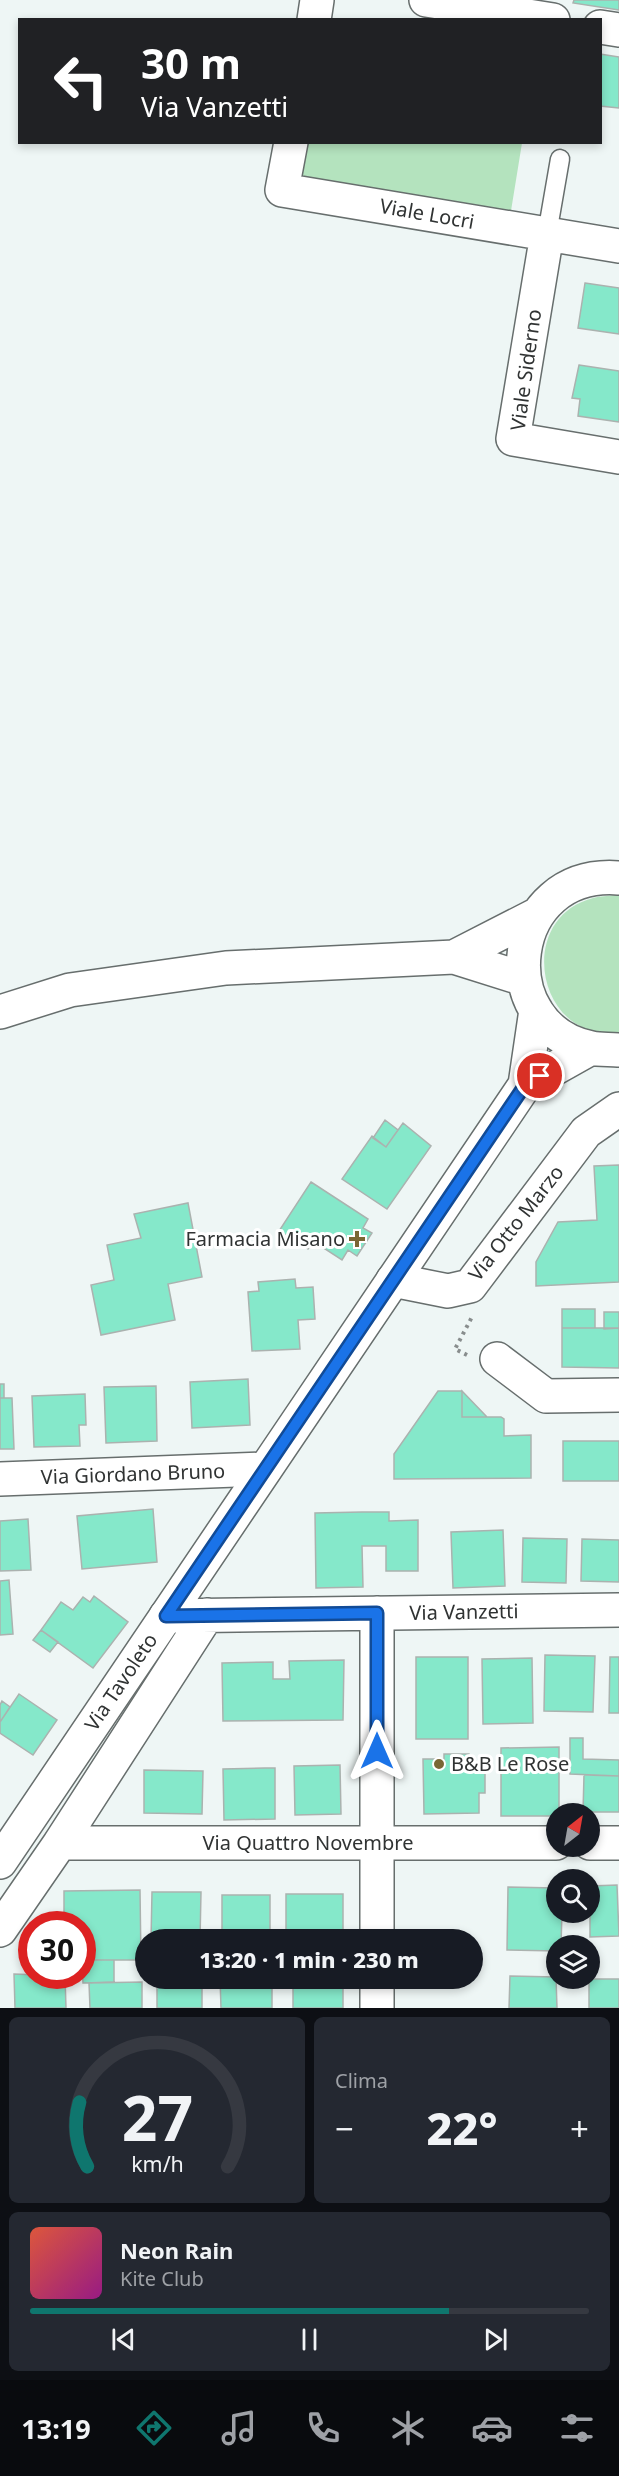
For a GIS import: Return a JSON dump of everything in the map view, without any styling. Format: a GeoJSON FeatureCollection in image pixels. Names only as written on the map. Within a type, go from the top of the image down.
{"type":"FeatureCollection","features":[{"type":"Feature","properties":{"kind":"street"},"geometry":{"type":"LineString","coordinates":[[314,18],[317,0]]}},
{"type":"Feature","properties":{"kind":"street"},"geometry":{"type":"LineString","coordinates":[[426,0],[540,18]]}},
{"type":"Feature","properties":{"kind":"street"},"geometry":{"type":"LineString","coordinates":[[602,27],[619,30]]}},
{"type":"Feature","properties":{"kind":"street","name":"Viale Locri"},"geometry":{"type":"LineString","coordinates":[[291,144],[282,190],[619,246]]}},
{"type":"Feature","properties":{"kind":"street","name":"Viale Siderno"},"geometry":{"type":"LineString","coordinates":[[548,234],[513,439],[619,457]]}},
{"type":"Feature","properties":{"kind":"street"},"geometry":{"type":"LineString","coordinates":[[454,957],[538,914],[556,896],[578,883],[602,877],[619,878]]}},
{"type":"Feature","properties":{"kind":"street"},"geometry":{"type":"LineString","coordinates":[[538,914],[528,934],[523,956],[524,979],[536,1010],[551,1028],[570,1040],[605,1049]]}},
{"type":"Feature","properties":{"kind":"street"},"geometry":{"type":"LineString","coordinates":[[0,1012],[70,990],[226,968],[454,957],[524,979]]}},
{"type":"Feature","properties":{"kind":"street","name":"Via Tavoleto"},"geometry":{"type":"LineString","coordinates":[[0,1862],[525,1085],[536,1010]]}},
{"type":"Feature","properties":{"kind":"street","name":"Via Tavoleto"},"geometry":{"type":"LineString","coordinates":[[525,1085],[605,1049]]}},
{"type":"Feature","properties":{"kind":"street","name":"Via Otto Marzo"},"geometry":{"type":"LineString","coordinates":[[393,1280],[448,1291],[470,1286],[586,1132],[619,1109]]}},
{"type":"Feature","properties":{"kind":"street"},"geometry":{"type":"LineString","coordinates":[[497,1359],[546,1396],[619,1395]]}},
{"type":"Feature","properties":{"kind":"street","name":"Via Giordano Bruno"},"geometry":{"type":"LineString","coordinates":[[0,1479],[265,1468]]}},
{"type":"Feature","properties":{"kind":"street","name":"Via Vanzetti"},"geometry":{"type":"LineString","coordinates":[[166,1616],[619,1610]]}},
{"type":"Feature","properties":{"kind":"street"},"geometry":{"type":"LineString","coordinates":[[377,1613],[377,1929]]}},
{"type":"Feature","properties":{"kind":"street","name":"Via Tavoleto"},"geometry":{"type":"LineString","coordinates":[[0,1930],[60,1843],[207,1615]]}},
{"type":"Feature","properties":{"kind":"street","name":"Via Quattro Novembre"},"geometry":{"type":"LineString","coordinates":[[60,1843],[546,1843]]}},
{"type":"Feature","properties":{"kind":"street"},"geometry":{"type":"LineString","coordinates":[[600,1843],[619,1843]]}},
{"type":"Feature","properties":{"kind":"street"},"geometry":{"type":"LineString","coordinates":[[377,1989],[377,2008]]}},
{"type":"Feature","properties":{"kind":"lane"},"geometry":{"type":"LineString","coordinates":[[548,234],[560,159]]}},
{"type":"Feature","properties":{"kind":"path"},"geometry":{"type":"LineString","coordinates":[[470,1286],[473,1318],[455,1348],[466,1355],[488,1361],[497,1359]]}},
{"type":"Feature","properties":{"kind":"green space"},"geometry":{"type":"Polygon","coordinates":[[[308,144],[522,144],[510,217],[300,182],[308,144]]]}},
{"type":"Feature","properties":{"kind":"green space"},"geometry":{"type":"Polygon","coordinates":[[[619,896],[619,1032],[591,1031],[570,1019],[554,1000],[546,977],[545,953],[552,929],[568,910],[593,898],[619,896]]]}},
{"type":"Feature","properties":{"kind":"building"},"geometry":{"type":"Polygon","coordinates":[[[574,0],[619,0],[619,10],[573,3],[574,0]]]}},
{"type":"Feature","properties":{"kind":"building"},"geometry":{"type":"Polygon","coordinates":[[[602,54],[619,57],[619,108],[602,106],[602,54]]]}},
{"type":"Feature","properties":{"kind":"building"},"geometry":{"type":"Polygon","coordinates":[[[585,283],[619,288],[619,334],[578,328],[585,283]]]}},
{"type":"Feature","properties":{"kind":"building"},"geometry":{"type":"Polygon","coordinates":[[[579,365],[619,371],[619,422],[578,416],[580,399],[572,398],[579,365]]]}},
{"type":"Feature","properties":{"kind":"building"},"geometry":{"type":"Polygon","coordinates":[[[385,1120],[398,1130],[386,1147],[373,1138],[385,1120]]]}},
{"type":"Feature","properties":{"kind":"building"},"geometry":{"type":"Polygon","coordinates":[[[403,1123],[431,1146],[387,1209],[342,1179],[372,1136],[386,1147],[403,1123]]]}},
{"type":"Feature","properties":{"kind":"building"},"geometry":{"type":"Polygon","coordinates":[[[619,1165],[619,1282],[536,1286],[536,1262],[558,1222],[597,1220],[594,1166],[619,1165]]]}},
{"type":"Feature","properties":{"kind":"building"},"geometry":{"type":"Polygon","coordinates":[[[311,1182],[368,1219],[363,1228],[372,1233],[357,1256],[348,1250],[342,1260],[313,1241],[308,1249],[279,1231],[311,1182]]]}},
{"type":"Feature","properties":{"kind":"building"},"geometry":{"type":"Polygon","coordinates":[[[188,1203],[202,1277],[168,1284],[175,1320],[101,1335],[91,1285],[114,1280],[107,1245],[141,1238],[134,1214],[188,1203]]]}},
{"type":"Feature","properties":{"kind":"building"},"geometry":{"type":"Polygon","coordinates":[[[295,1279],[296,1288],[313,1287],[315,1319],[298,1320],[300,1349],[252,1351],[248,1292],[259,1291],[258,1282],[295,1279]]]}},
{"type":"Feature","properties":{"kind":"building"},"geometry":{"type":"Polygon","coordinates":[[[562,1309],[595,1309],[595,1328],[562,1328],[562,1309]]]}},
{"type":"Feature","properties":{"kind":"building"},"geometry":{"type":"Polygon","coordinates":[[[604,1312],[619,1312],[619,1328],[604,1329],[604,1312]]]}},
{"type":"Feature","properties":{"kind":"building"},"geometry":{"type":"Polygon","coordinates":[[[562,1328],[619,1328],[619,1368],[562,1367],[562,1328]]]}},
{"type":"Feature","properties":{"kind":"building"},"geometry":{"type":"Polygon","coordinates":[[[248,1379],[250,1425],[192,1428],[190,1382],[248,1379]]]}},
{"type":"Feature","properties":{"kind":"building"},"geometry":{"type":"Polygon","coordinates":[[[0,1384],[4,1384],[4,1398],[0,1398],[0,1384]]]}},
{"type":"Feature","properties":{"kind":"building"},"geometry":{"type":"Polygon","coordinates":[[[156,1386],[157,1441],[106,1443],[104,1387],[156,1386]]]}},
{"type":"Feature","properties":{"kind":"building"},"geometry":{"type":"Polygon","coordinates":[[[438,1391],[462,1391],[462,1417],[501,1417],[504,1419],[504,1436],[531,1435],[531,1478],[394,1479],[394,1454],[438,1391]]]}},
{"type":"Feature","properties":{"kind":"building"},"geometry":{"type":"Polygon","coordinates":[[[462,1391],[487,1417],[462,1417],[462,1391]]]}},
{"type":"Feature","properties":{"kind":"building"},"geometry":{"type":"Polygon","coordinates":[[[85,1394],[86,1425],[79,1425],[80,1446],[34,1447],[32,1396],[85,1394]]]}},
{"type":"Feature","properties":{"kind":"building"},"geometry":{"type":"Polygon","coordinates":[[[0,1398],[12,1398],[14,1449],[0,1449],[0,1398]]]}},
{"type":"Feature","properties":{"kind":"building"},"geometry":{"type":"Polygon","coordinates":[[[563,1441],[619,1441],[619,1481],[563,1481],[563,1441]]]}},
{"type":"Feature","properties":{"kind":"building"},"geometry":{"type":"Polygon","coordinates":[[[153,1509],[157,1562],[82,1569],[77,1516],[153,1509]]]}},
{"type":"Feature","properties":{"kind":"building"},"geometry":{"type":"Polygon","coordinates":[[[389,1512],[389,1521],[418,1520],[418,1571],[386,1571],[386,1546],[362,1546],[363,1587],[316,1588],[315,1513],[389,1512]]]}},
{"type":"Feature","properties":{"kind":"building"},"geometry":{"type":"Polygon","coordinates":[[[28,1519],[31,1570],[0,1571],[0,1521],[28,1519]]]}},
{"type":"Feature","properties":{"kind":"building"},"geometry":{"type":"Polygon","coordinates":[[[503,1530],[505,1586],[453,1588],[451,1532],[503,1530]]]}},
{"type":"Feature","properties":{"kind":"building"},"geometry":{"type":"Polygon","coordinates":[[[523,1538],[567,1539],[566,1583],[522,1582],[523,1538]]]}},
{"type":"Feature","properties":{"kind":"building"},"geometry":{"type":"Polygon","coordinates":[[[582,1539],[619,1540],[619,1582],[581,1581],[582,1539]]]}},
{"type":"Feature","properties":{"kind":"building"},"geometry":{"type":"Polygon","coordinates":[[[9,1580],[13,1634],[0,1635],[0,1581],[9,1580]]]}},
{"type":"Feature","properties":{"kind":"building"},"geometry":{"type":"Polygon","coordinates":[[[94,1596],[128,1622],[93,1668],[41,1630],[61,1602],[73,1610],[83,1597],[90,1602],[94,1596]]]}},
{"type":"Feature","properties":{"kind":"building"},"geometry":{"type":"Polygon","coordinates":[[[41,1630],[58,1642],[50,1652],[33,1640],[41,1630]]]}},
{"type":"Feature","properties":{"kind":"building"},"geometry":{"type":"Polygon","coordinates":[[[545,1655],[595,1656],[593,1712],[544,1711],[545,1655]]]}},
{"type":"Feature","properties":{"kind":"building"},"geometry":{"type":"Polygon","coordinates":[[[416,1657],[468,1657],[468,1739],[416,1739],[416,1657]]]}},
{"type":"Feature","properties":{"kind":"building"},"geometry":{"type":"Polygon","coordinates":[[[610,1657],[619,1657],[619,1713],[609,1713],[610,1657]]]}},
{"type":"Feature","properties":{"kind":"building"},"geometry":{"type":"Polygon","coordinates":[[[532,1658],[533,1723],[483,1724],[482,1659],[532,1658]]]}},
{"type":"Feature","properties":{"kind":"building"},"geometry":{"type":"Polygon","coordinates":[[[344,1660],[343,1720],[223,1721],[222,1663],[273,1662],[273,1679],[290,1679],[289,1661],[344,1660]]]}},
{"type":"Feature","properties":{"kind":"building"},"geometry":{"type":"Polygon","coordinates":[[[19,1694],[57,1720],[33,1755],[0,1733],[0,1722],[19,1694]]]}},
{"type":"Feature","properties":{"kind":"building"},"geometry":{"type":"Polygon","coordinates":[[[2,1701],[10,1707],[0,1722],[0,1705],[2,1701]]]}},
{"type":"Feature","properties":{"kind":"building"},"geometry":{"type":"Polygon","coordinates":[[[570,1738],[583,1738],[583,1759],[619,1760],[619,1776],[570,1774],[570,1738]]]}},
{"type":"Feature","properties":{"kind":"building"},"geometry":{"type":"Polygon","coordinates":[[[559,1747],[559,1803],[546,1803],[546,1816],[501,1816],[501,1748],[559,1747]]]}},
{"type":"Feature","properties":{"kind":"building"},"geometry":{"type":"Polygon","coordinates":[[[444,1754],[469,1754],[485,1771],[485,1793],[479,1793],[479,1813],[424,1814],[423,1759],[444,1759],[444,1754]]]}},
{"type":"Feature","properties":{"kind":"building"},"geometry":{"type":"Polygon","coordinates":[[[340,1765],[341,1814],[295,1815],[294,1766],[340,1765]]]}},
{"type":"Feature","properties":{"kind":"building"},"geometry":{"type":"Polygon","coordinates":[[[275,1768],[275,1819],[224,1820],[223,1769],[275,1768]]]}},
{"type":"Feature","properties":{"kind":"building"},"geometry":{"type":"Polygon","coordinates":[[[144,1770],[203,1771],[202,1814],[144,1813],[144,1770]]]}},
{"type":"Feature","properties":{"kind":"building"},"geometry":{"type":"Polygon","coordinates":[[[584,1775],[619,1776],[619,1812],[600,1812],[600,1803],[583,1803],[584,1775]]]}},
{"type":"Feature","properties":{"kind":"building"},"geometry":{"type":"Polygon","coordinates":[[[617,1885],[619,1936],[590,1935],[590,1923],[600,1923],[600,1886],[617,1885]]]}},
{"type":"Feature","properties":{"kind":"building"},"geometry":{"type":"Polygon","coordinates":[[[508,1887],[546,1888],[546,1923],[562,1923],[561,1935],[546,1935],[546,1951],[507,1950],[508,1887]]]}},
{"type":"Feature","properties":{"kind":"building"},"geometry":{"type":"Polygon","coordinates":[[[140,1890],[141,1929],[135,1929],[135,1960],[96,1960],[96,1911],[64,1911],[64,1891],[140,1890]]]}},
{"type":"Feature","properties":{"kind":"building"},"geometry":{"type":"Polygon","coordinates":[[[152,1892],[201,1892],[200,1929],[151,1929],[152,1892]]]}},
{"type":"Feature","properties":{"kind":"building"},"geometry":{"type":"Polygon","coordinates":[[[286,1894],[343,1894],[343,1929],[286,1929],[286,1894]]]}},
{"type":"Feature","properties":{"kind":"building"},"geometry":{"type":"Polygon","coordinates":[[[222,1895],[270,1895],[270,1929],[222,1929],[222,1895]]]}},
{"type":"Feature","properties":{"kind":"building"},"geometry":{"type":"Polygon","coordinates":[[[96,1960],[114,1960],[114,1982],[96,1983],[96,1960]]]}},
{"type":"Feature","properties":{"kind":"building"},"geometry":{"type":"Polygon","coordinates":[[[14,1974],[18,1974],[18,1989],[65,1989],[66,2008],[15,2008],[14,1974]]]}},
{"type":"Feature","properties":{"kind":"building"},"geometry":{"type":"Polygon","coordinates":[[[510,1976],[546,1977],[546,1989],[556,1989],[557,2008],[509,2008],[510,1976]]]}},
{"type":"Feature","properties":{"kind":"building"},"geometry":{"type":"Polygon","coordinates":[[[600,1979],[619,1979],[619,2008],[589,2008],[589,1989],[600,1989],[600,1979]]]}},
{"type":"Feature","properties":{"kind":"building"},"geometry":{"type":"Polygon","coordinates":[[[135,1982],[135,1989],[142,1989],[142,2008],[90,2008],[89,1989],[96,1989],[96,1983],[135,1982]]]}},
{"type":"Feature","properties":{"kind":"building"},"geometry":{"type":"Polygon","coordinates":[[[157,1989],[202,1989],[202,2008],[157,2008],[157,1989]]]}},
{"type":"Feature","properties":{"kind":"building"},"geometry":{"type":"Polygon","coordinates":[[[220,1989],[272,1989],[272,2008],[221,2008],[220,1989]]]}},
{"type":"Feature","properties":{"kind":"building"},"geometry":{"type":"Polygon","coordinates":[[[293,1989],[343,1989],[343,2008],[293,2008],[293,1989]]]}},
{"type":"Feature","properties":{"kind":"place","name":"Farmacia Misano"},"geometry":{"type":"Point","coordinates":[357,1239]}},
{"type":"Feature","properties":{"kind":"place","name":"B&B Le Rose"},"geometry":{"type":"Point","coordinates":[439,1764]}},
{"type":"Feature","properties":{"kind":"route"},"geometry":{"type":"LineString","coordinates":[[377,1751],[377,1613],[166,1616],[525,1085],[540,1076]]}}]}
